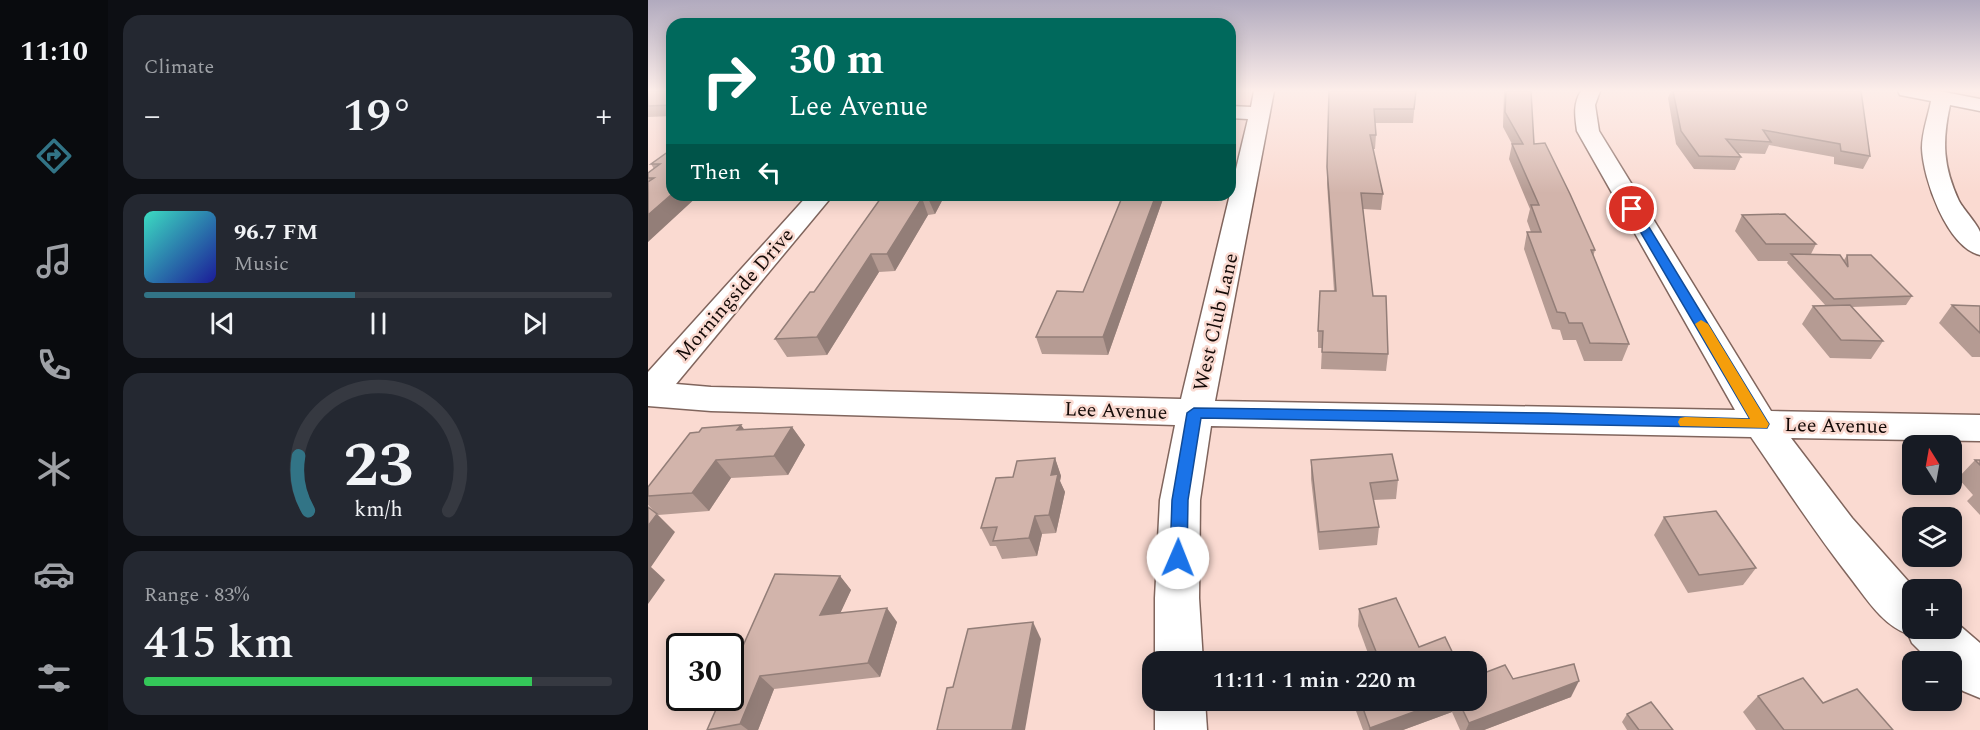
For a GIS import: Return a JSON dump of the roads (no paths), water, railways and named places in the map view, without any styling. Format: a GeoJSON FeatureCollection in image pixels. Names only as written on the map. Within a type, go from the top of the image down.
{"type":"FeatureCollection","features":[{"type":"Feature","properties":{"kind":"street","name":"West Club Lane"},"geometry":{"type":"LineString","coordinates":[[1179,651],[1177,598],[1180,500],[1194,413],[1241,206],[1249,125]]}},
{"type":"Feature","properties":{"kind":"street"},"geometry":{"type":"LineString","coordinates":[[1586,125],[1587,131],[1761,424],[1837,530],[1902,606]]}},
{"type":"Feature","properties":{"kind":"street"},"geometry":{"type":"LineString","coordinates":[[1937,125],[1933,149],[1944,195],[1954,215],[1980,247]]}},
{"type":"Feature","properties":{"kind":"street","name":"Morningside Drive"},"geometry":{"type":"LineString","coordinates":[[648,393],[816,201]]}},
{"type":"Feature","properties":{"kind":"street","name":"Lee Avenue"},"geometry":{"type":"LineString","coordinates":[[648,393],[711,399],[1127,409],[1194,413],[1980,428]]}},
{"type":"Feature","properties":{"kind":"street"},"geometry":{"type":"LineString","coordinates":[[1940,639],[1980,674]]}},
{"type":"Feature","properties":{"kind":"street"},"geometry":{"type":"LineString","coordinates":[[1180,711],[1181,730]]}}]}
